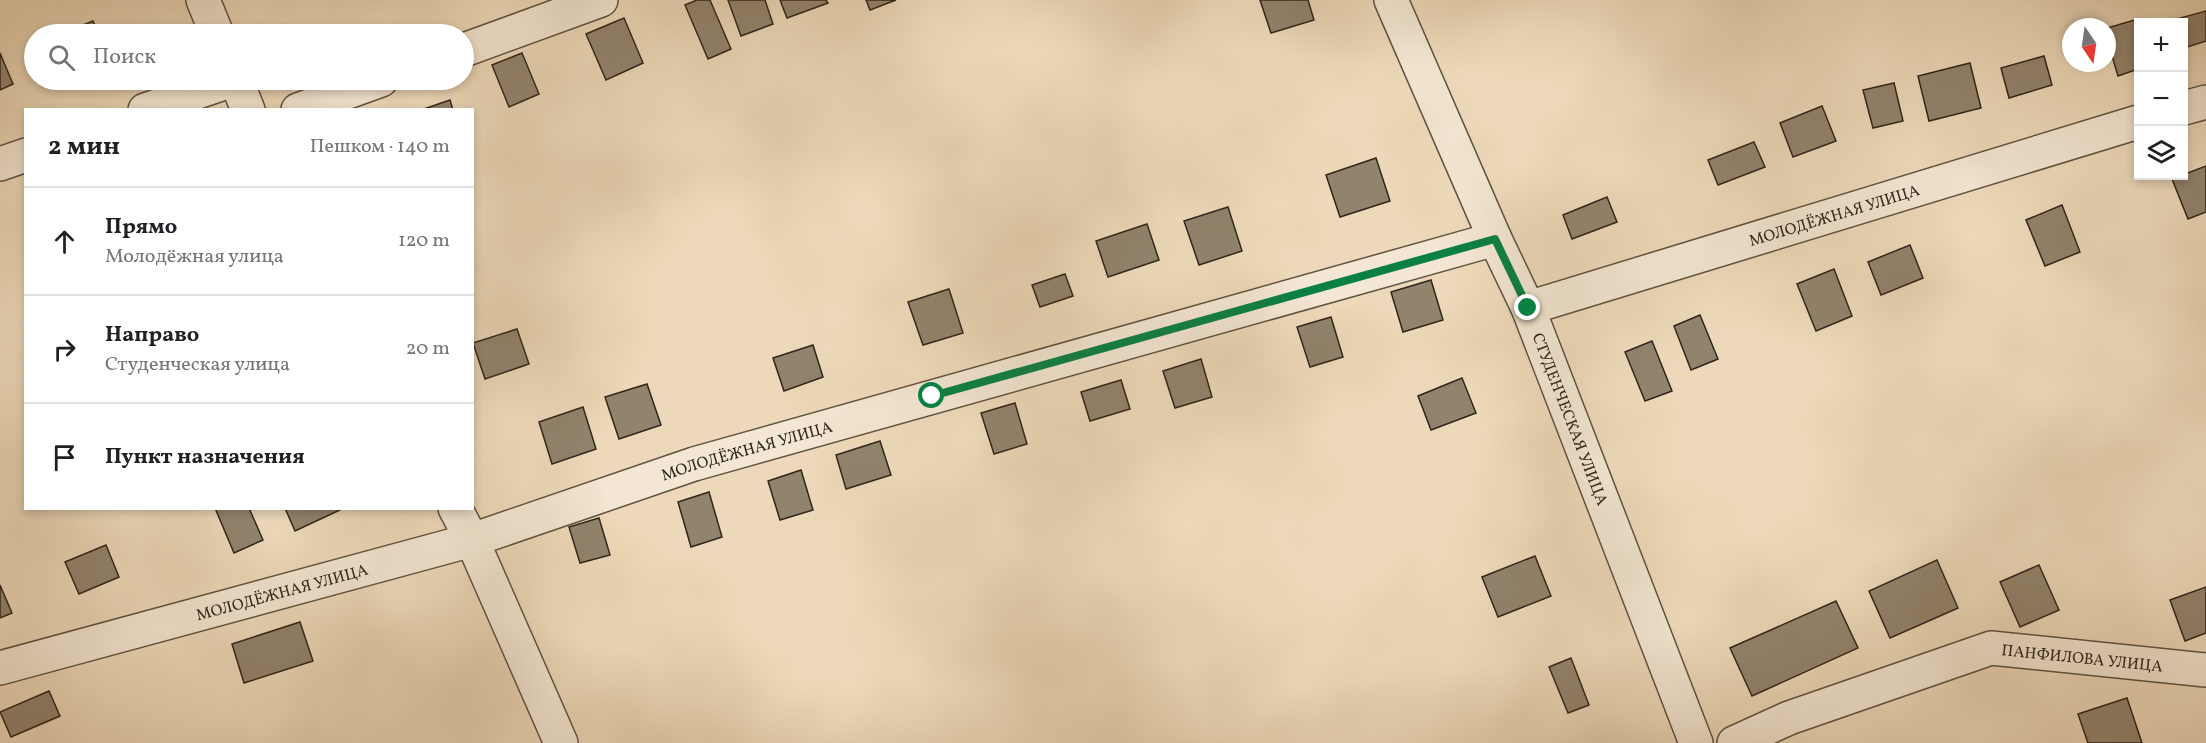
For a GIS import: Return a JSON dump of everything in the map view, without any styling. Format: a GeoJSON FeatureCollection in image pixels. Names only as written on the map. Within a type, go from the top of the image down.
{"type":"FeatureCollection","features":[{"type":"Feature","properties":{"kind":"street"},"geometry":{"type":"LineString","coordinates":[[203,0],[214,24]]}},
{"type":"Feature","properties":{"kind":"street"},"geometry":{"type":"LineString","coordinates":[[474,46],[601,0]]}},
{"type":"Feature","properties":{"kind":"street","name":"СТУДЕНЧЕСКАЯ УЛИЦА"},"geometry":{"type":"LineString","coordinates":[[1391,0],[1495,239],[1528,308],[1696,743]]}},
{"type":"Feature","properties":{"kind":"street"},"geometry":{"type":"LineString","coordinates":[[151,108],[204,90]]}},
{"type":"Feature","properties":{"kind":"street"},"geometry":{"type":"LineString","coordinates":[[239,90],[247,108]]}},
{"type":"Feature","properties":{"kind":"street"},"geometry":{"type":"LineString","coordinates":[[304,108],[353,90]]}},
{"type":"Feature","properties":{"kind":"street"},"geometry":{"type":"LineString","coordinates":[[2188,107],[2206,102]]}},
{"type":"Feature","properties":{"kind":"street","name":"МОЛОДЁЖНАЯ УЛИЦА"},"geometry":{"type":"LineString","coordinates":[[1528,308],[2134,124]]}},
{"type":"Feature","properties":{"kind":"street"},"geometry":{"type":"LineString","coordinates":[[0,164],[24,155]]}},
{"type":"Feature","properties":{"kind":"street","name":"МОЛОДЁЖНАЯ УЛИЦА"},"geometry":{"type":"LineString","coordinates":[[0,668],[472,540],[694,464],[1495,239]]}},
{"type":"Feature","properties":{"kind":"street"},"geometry":{"type":"LineString","coordinates":[[456,510],[472,540],[561,743]]}},
{"type":"Feature","properties":{"kind":"street","name":"ПАНФИЛОВА УЛИЦА"},"geometry":{"type":"LineString","coordinates":[[1734,743],[1789,717],[1990,648],[2206,670]]}},
{"type":"Feature","properties":{"kind":"building"},"geometry":{"type":"Polygon","coordinates":[[[697,0],[710,0],[731,49],[708,59],[685,5],[697,0]]]}},
{"type":"Feature","properties":{"kind":"building"},"geometry":{"type":"Polygon","coordinates":[[[728,0],[765,0],[773,24],[741,36],[728,0]]]}},
{"type":"Feature","properties":{"kind":"building"},"geometry":{"type":"Polygon","coordinates":[[[780,0],[826,0],[828,3],[787,18],[780,0]]]}},
{"type":"Feature","properties":{"kind":"building"},"geometry":{"type":"Polygon","coordinates":[[[866,0],[896,0],[870,10],[866,0]]]}},
{"type":"Feature","properties":{"kind":"building"},"geometry":{"type":"Polygon","coordinates":[[[1260,0],[1308,0],[1314,20],[1271,33],[1260,0]]]}},
{"type":"Feature","properties":{"kind":"building"},"geometry":{"type":"Polygon","coordinates":[[[2206,11],[2206,41],[2188,47],[2188,18],[2180,18],[2206,11]]]}},
{"type":"Feature","properties":{"kind":"building"},"geometry":{"type":"Polygon","coordinates":[[[624,18],[643,63],[606,80],[586,34],[624,18]]]}},
{"type":"Feature","properties":{"kind":"building"},"geometry":{"type":"Polygon","coordinates":[[[2134,20],[2134,70],[2118,76],[2116,69],[2116,25],[2134,20]]]}},
{"type":"Feature","properties":{"kind":"building"},"geometry":{"type":"Polygon","coordinates":[[[0,53],[13,84],[0,90],[0,53]]]}},
{"type":"Feature","properties":{"kind":"building"},"geometry":{"type":"Polygon","coordinates":[[[522,53],[539,94],[509,107],[492,65],[522,53]]]}},
{"type":"Feature","properties":{"kind":"building"},"geometry":{"type":"Polygon","coordinates":[[[2044,56],[2052,85],[2009,98],[2001,68],[2044,56]]]}},
{"type":"Feature","properties":{"kind":"building"},"geometry":{"type":"Polygon","coordinates":[[[1970,63],[1981,108],[1929,121],[1918,76],[1970,63]]]}},
{"type":"Feature","properties":{"kind":"building"},"geometry":{"type":"Polygon","coordinates":[[[1894,83],[1903,121],[1873,128],[1863,90],[1894,83]]]}},
{"type":"Feature","properties":{"kind":"building"},"geometry":{"type":"Polygon","coordinates":[[[450,100],[452,108],[427,108],[450,100]]]}},
{"type":"Feature","properties":{"kind":"building"},"geometry":{"type":"Polygon","coordinates":[[[1822,106],[1836,141],[1793,157],[1780,123],[1822,106]]]}},
{"type":"Feature","properties":{"kind":"building"},"geometry":{"type":"Polygon","coordinates":[[[1754,142],[1765,167],[1718,185],[1708,160],[1754,142]]]}},
{"type":"Feature","properties":{"kind":"building"},"geometry":{"type":"Polygon","coordinates":[[[1376,158],[1390,201],[1340,217],[1326,175],[1376,158]]]}},
{"type":"Feature","properties":{"kind":"building"},"geometry":{"type":"Polygon","coordinates":[[[2206,166],[2206,212],[2188,219],[2172,180],[2188,180],[2188,173],[2206,166]]]}},
{"type":"Feature","properties":{"kind":"building"},"geometry":{"type":"Polygon","coordinates":[[[1607,197],[1617,222],[1572,239],[1563,215],[1607,197]]]}},
{"type":"Feature","properties":{"kind":"building"},"geometry":{"type":"Polygon","coordinates":[[[2062,205],[2080,252],[2045,266],[2026,220],[2062,205]]]}},
{"type":"Feature","properties":{"kind":"building"},"geometry":{"type":"Polygon","coordinates":[[[1228,207],[1242,251],[1199,265],[1184,221],[1228,207]]]}},
{"type":"Feature","properties":{"kind":"building"},"geometry":{"type":"Polygon","coordinates":[[[1147,224],[1159,260],[1108,277],[1096,241],[1147,224]]]}},
{"type":"Feature","properties":{"kind":"building"},"geometry":{"type":"Polygon","coordinates":[[[1910,245],[1923,278],[1881,295],[1868,262],[1910,245]]]}},
{"type":"Feature","properties":{"kind":"building"},"geometry":{"type":"Polygon","coordinates":[[[1834,269],[1852,316],[1816,331],[1797,284],[1834,269]]]}},
{"type":"Feature","properties":{"kind":"building"},"geometry":{"type":"Polygon","coordinates":[[[1065,274],[1073,296],[1040,307],[1032,285],[1065,274]]]}},
{"type":"Feature","properties":{"kind":"building"},"geometry":{"type":"Polygon","coordinates":[[[1431,280],[1443,320],[1403,332],[1391,292],[1431,280]]]}},
{"type":"Feature","properties":{"kind":"building"},"geometry":{"type":"Polygon","coordinates":[[[949,289],[963,333],[923,345],[908,302],[949,289]]]}},
{"type":"Feature","properties":{"kind":"building"},"geometry":{"type":"Polygon","coordinates":[[[1700,315],[1718,359],[1691,370],[1674,326],[1700,315]]]}},
{"type":"Feature","properties":{"kind":"building"},"geometry":{"type":"Polygon","coordinates":[[[1331,317],[1343,357],[1310,367],[1297,327],[1331,317]]]}},
{"type":"Feature","properties":{"kind":"building"},"geometry":{"type":"Polygon","coordinates":[[[517,329],[529,364],[485,379],[474,343],[517,329]]]}},
{"type":"Feature","properties":{"kind":"building"},"geometry":{"type":"Polygon","coordinates":[[[1652,341],[1672,391],[1645,401],[1625,352],[1652,341]]]}},
{"type":"Feature","properties":{"kind":"building"},"geometry":{"type":"Polygon","coordinates":[[[813,345],[823,377],[784,391],[773,358],[813,345]]]}},
{"type":"Feature","properties":{"kind":"building"},"geometry":{"type":"Polygon","coordinates":[[[1201,359],[1212,397],[1175,408],[1163,371],[1201,359]]]}},
{"type":"Feature","properties":{"kind":"building"},"geometry":{"type":"Polygon","coordinates":[[[1462,378],[1476,413],[1431,430],[1418,396],[1462,378]]]}},
{"type":"Feature","properties":{"kind":"building"},"geometry":{"type":"Polygon","coordinates":[[[1121,380],[1130,409],[1090,421],[1081,392],[1121,380]]]}},
{"type":"Feature","properties":{"kind":"building"},"geometry":{"type":"Polygon","coordinates":[[[647,384],[661,425],[619,439],[605,397],[647,384]]]}},
{"type":"Feature","properties":{"kind":"building"},"geometry":{"type":"Polygon","coordinates":[[[1015,403],[1027,444],[994,454],[981,413],[1015,403]]]}},
{"type":"Feature","properties":{"kind":"building"},"geometry":{"type":"Polygon","coordinates":[[[583,407],[596,449],[552,464],[539,422],[583,407]]]}},
{"type":"Feature","properties":{"kind":"building"},"geometry":{"type":"Polygon","coordinates":[[[880,441],[891,475],[846,489],[836,455],[880,441]]]}},
{"type":"Feature","properties":{"kind":"building"},"geometry":{"type":"Polygon","coordinates":[[[801,470],[813,510],[780,520],[768,481],[801,470]]]}},
{"type":"Feature","properties":{"kind":"building"},"geometry":{"type":"Polygon","coordinates":[[[709,492],[722,537],[691,547],[678,502],[709,492]]]}},
{"type":"Feature","properties":{"kind":"building"},"geometry":{"type":"Polygon","coordinates":[[[216,510],[250,510],[263,540],[234,553],[216,510]]]}},
{"type":"Feature","properties":{"kind":"building"},"geometry":{"type":"Polygon","coordinates":[[[286,510],[340,510],[295,531],[286,510]]]}},
{"type":"Feature","properties":{"kind":"building"},"geometry":{"type":"Polygon","coordinates":[[[599,518],[610,555],[580,563],[569,527],[599,518]]]}},
{"type":"Feature","properties":{"kind":"building"},"geometry":{"type":"Polygon","coordinates":[[[106,545],[119,577],[79,594],[65,562],[106,545]]]}},
{"type":"Feature","properties":{"kind":"building"},"geometry":{"type":"Polygon","coordinates":[[[1535,556],[1551,596],[1498,617],[1482,577],[1535,556]]]}},
{"type":"Feature","properties":{"kind":"building"},"geometry":{"type":"Polygon","coordinates":[[[1937,560],[1958,608],[1890,638],[1869,591],[1937,560]]]}},
{"type":"Feature","properties":{"kind":"building"},"geometry":{"type":"Polygon","coordinates":[[[2039,565],[2059,610],[2020,627],[2000,582],[2039,565]]]}},
{"type":"Feature","properties":{"kind":"building"},"geometry":{"type":"Polygon","coordinates":[[[0,585],[12,613],[0,618],[0,585]]]}},
{"type":"Feature","properties":{"kind":"building"},"geometry":{"type":"Polygon","coordinates":[[[2206,587],[2206,633],[2185,641],[2170,600],[2206,587]]]}},
{"type":"Feature","properties":{"kind":"building"},"geometry":{"type":"Polygon","coordinates":[[[1836,601],[1858,648],[1752,696],[1730,648],[1836,601]]]}},
{"type":"Feature","properties":{"kind":"building"},"geometry":{"type":"Polygon","coordinates":[[[300,622],[313,661],[244,683],[232,644],[300,622]]]}},
{"type":"Feature","properties":{"kind":"building"},"geometry":{"type":"Polygon","coordinates":[[[1571,658],[1589,705],[1568,713],[1549,667],[1571,658]]]}},
{"type":"Feature","properties":{"kind":"building"},"geometry":{"type":"Polygon","coordinates":[[[49,691],[60,716],[11,737],[0,712],[49,691]]]}},
{"type":"Feature","properties":{"kind":"building"},"geometry":{"type":"Polygon","coordinates":[[[2127,698],[2142,743],[2088,743],[2078,714],[2127,698]]]}},
{"type":"Feature","properties":{"kind":"route"},"geometry":{"type":"LineString","coordinates":[[932,396],[1495,239],[1528,308]]}}]}
